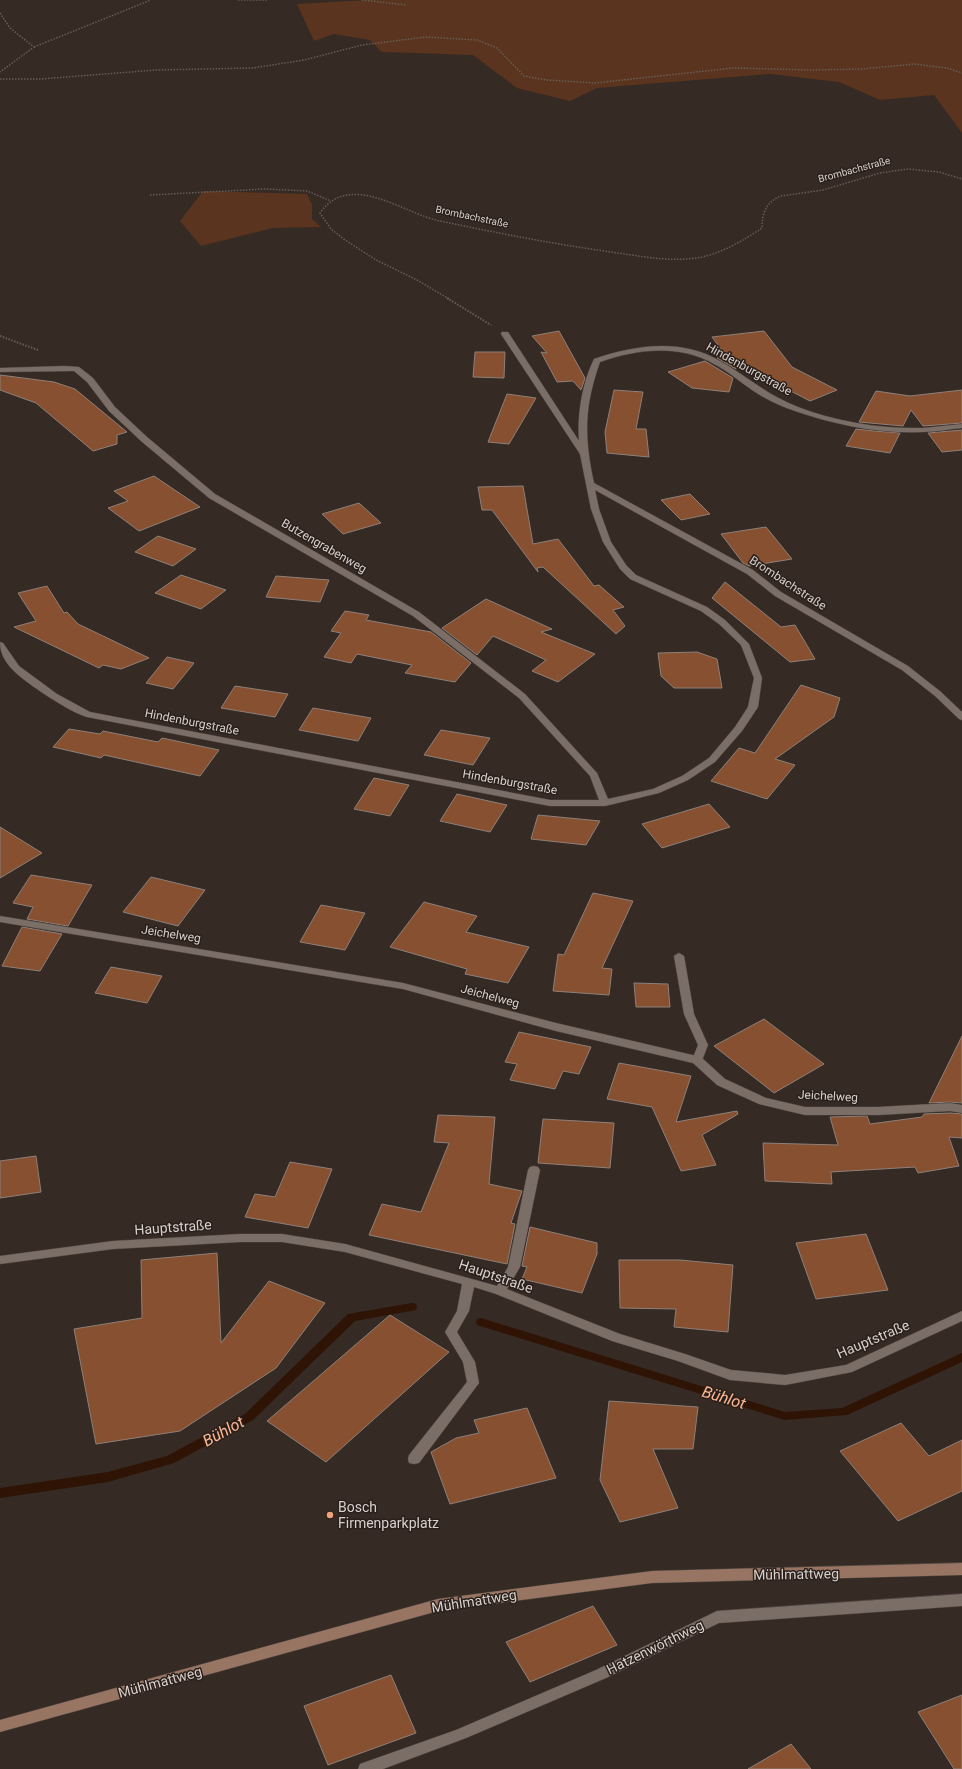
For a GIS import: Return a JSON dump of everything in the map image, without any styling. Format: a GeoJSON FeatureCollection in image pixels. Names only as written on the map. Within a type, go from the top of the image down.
{"type":"FeatureCollection","features":[{"type":"Feature","properties":{"kind":"main road","name":"Mühlmattweg"},"geometry":{"type":"LineString","coordinates":[[0,1726],[438,1605],[652,1577],[962,1569]]}},
{"type":"Feature","properties":{"kind":"street"},"geometry":{"type":"LineString","coordinates":[[505,334],[584,455]]}},
{"type":"Feature","properties":{"kind":"street","name":"Hindenburgstraße"},"geometry":{"type":"LineString","coordinates":[[0,645],[16,668],[54,696],[87,714],[550,803],[605,803],[656,791],[685,778],[712,760],[739,729],[753,707],[758,678],[745,644],[722,622],[704,609],[634,577],[623,567],[606,542],[595,509],[584,455],[582,431],[583,415],[589,383],[597,362],[614,354],[640,349],[672,348],[692,352],[716,362],[745,382],[776,400],[834,420],[858,426],[916,430],[962,426]]}},
{"type":"Feature","properties":{"kind":"street","name":"Butzengrabenweg"},"geometry":{"type":"LineString","coordinates":[[0,370],[76,369],[90,380],[112,409],[144,439],[212,496],[416,614],[449,638],[522,696],[594,775],[605,803]]}},
{"type":"Feature","properties":{"kind":"street","name":"Brombachstraße"},"geometry":{"type":"LineString","coordinates":[[590,484],[750,572],[778,594],[904,668],[938,694],[962,717]]}},
{"type":"Feature","properties":{"kind":"street","name":"Jeichelweg"},"geometry":{"type":"LineString","coordinates":[[0,919],[403,986],[556,1027],[697,1060],[721,1082],[763,1101],[805,1111],[878,1112],[950,1107],[962,1109]]}},
{"type":"Feature","properties":{"kind":"street"},"geometry":{"type":"LineString","coordinates":[[679,956],[684,973],[690,1014],[703,1045],[697,1060]]}},
{"type":"Feature","properties":{"kind":"street"},"geometry":{"type":"LineString","coordinates":[[500,1291],[514,1267],[534,1170]]}},
{"type":"Feature","properties":{"kind":"street","name":"Hauptstraße"},"geometry":{"type":"LineString","coordinates":[[0,1260],[113,1245],[240,1238],[282,1238],[345,1248],[469,1281],[500,1291],[616,1338],[680,1357],[730,1375],[785,1380],[848,1369],[962,1316]]}},
{"type":"Feature","properties":{"kind":"street"},"geometry":{"type":"LineString","coordinates":[[414,1459],[473,1383],[469,1362],[451,1332],[463,1310],[469,1281]]}},
{"type":"Feature","properties":{"kind":"street","name":"Hatzenwörthweg"},"geometry":{"type":"LineString","coordinates":[[365,1769],[475,1728],[601,1674],[717,1617],[962,1600]]}},
{"type":"Feature","properties":{"kind":"path"},"geometry":{"type":"LineString","coordinates":[[0,72],[34,47],[150,0]]}},
{"type":"Feature","properties":{"kind":"path"},"geometry":{"type":"LineString","coordinates":[[238,0],[268,0]]}},
{"type":"Feature","properties":{"kind":"path"},"geometry":{"type":"LineString","coordinates":[[362,0],[407,5]]}},
{"type":"Feature","properties":{"kind":"path"},"geometry":{"type":"LineString","coordinates":[[0,13],[3,20],[14,34],[34,47]]}},
{"type":"Feature","properties":{"kind":"path"},"geometry":{"type":"LineString","coordinates":[[0,79],[41,79],[156,70],[253,68],[304,60],[362,45],[426,37],[448,37],[477,40],[497,48],[524,76],[547,80],[595,83],[733,68],[812,70],[862,69],[914,64],[947,68],[962,74]]}},
{"type":"Feature","properties":{"kind":"path","name":"Brombachstraße"},"geometry":{"type":"LineString","coordinates":[[331,201],[348,196],[364,195],[382,198],[432,220],[588,249],[669,260],[694,258],[743,241],[762,228],[763,213],[770,202],[790,194],[822,190],[863,176],[894,169],[912,168],[933,170],[956,176],[962,180]]}},
{"type":"Feature","properties":{"kind":"path"},"geometry":{"type":"LineString","coordinates":[[150,195],[265,189],[307,191],[331,201]]}},
{"type":"Feature","properties":{"kind":"path"},"geometry":{"type":"LineString","coordinates":[[331,201],[324,206],[320,212],[330,229],[376,260],[417,280],[505,334]]}},
{"type":"Feature","properties":{"kind":"shaded area"},"geometry":{"type":"Polygon","coordinates":[[[368,0],[962,0],[962,133],[934,95],[880,100],[839,82],[770,74],[597,88],[570,101],[517,88],[473,55],[382,52],[370,40],[334,34],[314,41],[297,4],[368,0]]]}},
{"type":"Feature","properties":{"kind":"shaded area"},"geometry":{"type":"Polygon","coordinates":[[[203,191],[307,194],[312,205],[312,219],[321,227],[273,228],[201,246],[180,221],[203,191]]]}},
{"type":"Feature","properties":{"kind":"building"},"geometry":{"type":"Polygon","coordinates":[[[559,331],[585,378],[581,390],[573,381],[557,382],[541,352],[547,353],[532,336],[559,331]]]}},
{"type":"Feature","properties":{"kind":"building"},"geometry":{"type":"Polygon","coordinates":[[[764,331],[792,367],[837,390],[810,401],[737,363],[736,369],[717,358],[725,355],[712,337],[764,331]]]}},
{"type":"Feature","properties":{"kind":"building"},"geometry":{"type":"Polygon","coordinates":[[[475,352],[505,352],[504,378],[473,377],[475,352]]]}},
{"type":"Feature","properties":{"kind":"building"},"geometry":{"type":"Polygon","coordinates":[[[705,361],[733,378],[729,392],[692,388],[668,372],[705,361]]]}},
{"type":"Feature","properties":{"kind":"building"},"geometry":{"type":"Polygon","coordinates":[[[0,375],[54,382],[75,389],[127,432],[117,435],[117,444],[93,451],[36,403],[0,390],[0,375]]]}},
{"type":"Feature","properties":{"kind":"building"},"geometry":{"type":"Polygon","coordinates":[[[614,390],[643,392],[636,429],[646,429],[649,457],[607,453],[605,432],[614,390]]]}},
{"type":"Feature","properties":{"kind":"building"},"geometry":{"type":"Polygon","coordinates":[[[962,390],[962,423],[923,426],[911,410],[903,426],[859,422],[876,391],[910,396],[962,390]]]}},
{"type":"Feature","properties":{"kind":"building"},"geometry":{"type":"Polygon","coordinates":[[[507,394],[536,398],[509,444],[488,442],[507,394]]]}},
{"type":"Feature","properties":{"kind":"building"},"geometry":{"type":"Polygon","coordinates":[[[856,429],[900,433],[890,453],[846,446],[856,429]]]}},
{"type":"Feature","properties":{"kind":"building"},"geometry":{"type":"Polygon","coordinates":[[[962,430],[962,450],[942,452],[928,433],[962,430]]]}},
{"type":"Feature","properties":{"kind":"building"},"geometry":{"type":"Polygon","coordinates":[[[154,476],[200,507],[139,531],[108,508],[128,501],[114,491],[154,476]]]}},
{"type":"Feature","properties":{"kind":"building"},"geometry":{"type":"Polygon","coordinates":[[[523,486],[533,544],[558,539],[594,586],[599,585],[624,607],[613,610],[625,626],[616,634],[543,567],[537,568],[538,572],[492,510],[482,510],[478,487],[523,486]]]}},
{"type":"Feature","properties":{"kind":"building"},"geometry":{"type":"Polygon","coordinates":[[[690,494],[710,514],[681,520],[661,500],[690,494]]]}},
{"type":"Feature","properties":{"kind":"building"},"geometry":{"type":"Polygon","coordinates":[[[359,503],[381,523],[343,534],[322,514],[359,503]]]}},
{"type":"Feature","properties":{"kind":"building"},"geometry":{"type":"Polygon","coordinates":[[[766,527],[792,559],[749,566],[743,563],[721,534],[766,527]]]}},
{"type":"Feature","properties":{"kind":"building"},"geometry":{"type":"Polygon","coordinates":[[[158,536],[196,549],[173,566],[135,552],[158,536]]]}},
{"type":"Feature","properties":{"kind":"building"},"geometry":{"type":"Polygon","coordinates":[[[181,575],[226,590],[201,609],[155,593],[181,575]]]}},
{"type":"Feature","properties":{"kind":"building"},"geometry":{"type":"Polygon","coordinates":[[[276,576],[329,580],[320,602],[266,597],[276,576]]]}},
{"type":"Feature","properties":{"kind":"building"},"geometry":{"type":"Polygon","coordinates":[[[725,582],[781,627],[795,625],[815,659],[790,662],[712,598],[725,582]]]}},
{"type":"Feature","properties":{"kind":"building"},"geometry":{"type":"Polygon","coordinates":[[[47,586],[64,613],[67,612],[78,624],[149,658],[121,669],[103,665],[99,668],[14,627],[36,621],[18,593],[47,586]]]}},
{"type":"Feature","properties":{"kind":"building"},"geometry":{"type":"Polygon","coordinates":[[[486,599],[552,629],[541,632],[595,654],[558,682],[532,671],[546,660],[493,636],[477,655],[442,628],[486,599]]]}},
{"type":"Feature","properties":{"kind":"building"},"geometry":{"type":"Polygon","coordinates":[[[345,611],[369,615],[366,620],[431,632],[471,663],[455,682],[405,673],[412,665],[357,654],[351,663],[324,657],[341,633],[331,631],[345,611]]]}},
{"type":"Feature","properties":{"kind":"building"},"geometry":{"type":"Polygon","coordinates":[[[697,652],[717,659],[722,688],[674,688],[661,676],[658,653],[697,652]]]}},
{"type":"Feature","properties":{"kind":"building"},"geometry":{"type":"Polygon","coordinates":[[[167,657],[194,663],[173,689],[146,683],[167,657]]]}},
{"type":"Feature","properties":{"kind":"building"},"geometry":{"type":"Polygon","coordinates":[[[801,685],[840,698],[834,717],[775,759],[795,765],[767,799],[711,781],[739,748],[755,753],[801,685]]]}},
{"type":"Feature","properties":{"kind":"building"},"geometry":{"type":"Polygon","coordinates":[[[235,686],[288,694],[275,717],[221,708],[235,686]]]}},
{"type":"Feature","properties":{"kind":"building"},"geometry":{"type":"Polygon","coordinates":[[[313,708],[371,718],[358,741],[299,730],[313,708]]]}},
{"type":"Feature","properties":{"kind":"building"},"geometry":{"type":"Polygon","coordinates":[[[69,729],[100,734],[103,731],[158,742],[162,738],[219,750],[200,776],[104,755],[101,758],[53,747],[69,729]]]}},
{"type":"Feature","properties":{"kind":"building"},"geometry":{"type":"Polygon","coordinates":[[[441,730],[490,738],[473,765],[424,755],[441,730]]]}},
{"type":"Feature","properties":{"kind":"building"},"geometry":{"type":"Polygon","coordinates":[[[374,778],[409,785],[390,816],[354,809],[374,778]]]}},
{"type":"Feature","properties":{"kind":"building"},"geometry":{"type":"Polygon","coordinates":[[[457,794],[507,805],[490,832],[440,821],[457,794]]]}},
{"type":"Feature","properties":{"kind":"building"},"geometry":{"type":"Polygon","coordinates":[[[709,804],[730,827],[662,848],[642,824],[709,804]]]}},
{"type":"Feature","properties":{"kind":"building"},"geometry":{"type":"Polygon","coordinates":[[[538,815],[600,821],[586,845],[531,839],[538,815]]]}},
{"type":"Feature","properties":{"kind":"building"},"geometry":{"type":"Polygon","coordinates":[[[0,827],[42,853],[0,878],[0,827]]]}},
{"type":"Feature","properties":{"kind":"building"},"geometry":{"type":"Polygon","coordinates":[[[31,875],[92,885],[68,926],[27,919],[33,907],[13,903],[31,875]]]}},
{"type":"Feature","properties":{"kind":"building"},"geometry":{"type":"Polygon","coordinates":[[[151,877],[205,890],[178,926],[123,912],[151,877]]]}},
{"type":"Feature","properties":{"kind":"building"},"geometry":{"type":"Polygon","coordinates":[[[593,893],[633,901],[602,968],[612,969],[609,995],[553,991],[558,954],[564,955],[593,893]]]}},
{"type":"Feature","properties":{"kind":"building"},"geometry":{"type":"Polygon","coordinates":[[[424,902],[477,916],[466,932],[529,947],[508,983],[465,974],[467,969],[390,947],[424,902]]]}},
{"type":"Feature","properties":{"kind":"building"},"geometry":{"type":"Polygon","coordinates":[[[321,905],[365,913],[345,950],[300,942],[321,905]]]}},
{"type":"Feature","properties":{"kind":"building"},"geometry":{"type":"Polygon","coordinates":[[[22,927],[62,934],[40,971],[2,966],[22,927]]]}},
{"type":"Feature","properties":{"kind":"building"},"geometry":{"type":"Polygon","coordinates":[[[111,967],[162,976],[147,1003],[95,993],[111,967]]]}},
{"type":"Feature","properties":{"kind":"building"},"geometry":{"type":"Polygon","coordinates":[[[634,983],[668,984],[670,1007],[636,1007],[634,983]]]}},
{"type":"Feature","properties":{"kind":"building"},"geometry":{"type":"Polygon","coordinates":[[[764,1019],[824,1064],[774,1093],[714,1046],[764,1019]]]}},
{"type":"Feature","properties":{"kind":"building"},"geometry":{"type":"Polygon","coordinates":[[[519,1032],[591,1047],[579,1074],[563,1071],[555,1089],[510,1080],[517,1064],[505,1062],[519,1032]]]}},
{"type":"Feature","properties":{"kind":"building"},"geometry":{"type":"Polygon","coordinates":[[[962,1036],[962,1103],[929,1103],[962,1036]]]}},
{"type":"Feature","properties":{"kind":"building"},"geometry":{"type":"Polygon","coordinates":[[[619,1063],[691,1076],[676,1122],[737,1111],[738,1114],[702,1135],[716,1165],[681,1171],[652,1107],[607,1099],[619,1063]]]}},
{"type":"Feature","properties":{"kind":"building"},"geometry":{"type":"Polygon","coordinates":[[[924,1114],[962,1114],[962,1138],[949,1137],[959,1166],[918,1173],[915,1167],[831,1172],[832,1184],[765,1181],[763,1143],[838,1145],[830,1117],[867,1116],[870,1124],[922,1117],[924,1114]]]}},
{"type":"Feature","properties":{"kind":"building"},"geometry":{"type":"Polygon","coordinates":[[[438,1115],[495,1117],[489,1184],[522,1191],[511,1223],[515,1224],[507,1264],[369,1235],[382,1204],[421,1212],[449,1143],[434,1142],[438,1115]]]}},
{"type":"Feature","properties":{"kind":"building"},"geometry":{"type":"Polygon","coordinates":[[[543,1119],[614,1123],[610,1168],[538,1163],[543,1119]]]}},
{"type":"Feature","properties":{"kind":"building"},"geometry":{"type":"Polygon","coordinates":[[[36,1156],[41,1192],[0,1198],[0,1161],[36,1156]]]}},
{"type":"Feature","properties":{"kind":"building"},"geometry":{"type":"Polygon","coordinates":[[[290,1162],[332,1169],[308,1228],[245,1217],[255,1194],[275,1197],[290,1162]]]}},
{"type":"Feature","properties":{"kind":"building"},"geometry":{"type":"Polygon","coordinates":[[[530,1227],[597,1243],[597,1254],[582,1293],[522,1279],[527,1267],[522,1266],[530,1227]]]}},
{"type":"Feature","properties":{"kind":"building"},"geometry":{"type":"Polygon","coordinates":[[[866,1234],[888,1290],[816,1299],[796,1243],[866,1234]]]}},
{"type":"Feature","properties":{"kind":"building"},"geometry":{"type":"Polygon","coordinates":[[[217,1253],[221,1343],[269,1281],[325,1303],[276,1368],[180,1431],[96,1444],[74,1329],[142,1318],[141,1260],[217,1253]]]}},
{"type":"Feature","properties":{"kind":"building"},"geometry":{"type":"Polygon","coordinates":[[[619,1260],[680,1260],[733,1265],[728,1332],[674,1327],[676,1309],[620,1308],[619,1260]]]}},
{"type":"Feature","properties":{"kind":"building"},"geometry":{"type":"Polygon","coordinates":[[[390,1315],[449,1352],[326,1462],[267,1421],[390,1315]]]}},
{"type":"Feature","properties":{"kind":"building"},"geometry":{"type":"Polygon","coordinates":[[[609,1401],[698,1407],[693,1449],[653,1449],[678,1508],[620,1522],[600,1480],[609,1401]]]}},
{"type":"Feature","properties":{"kind":"building"},"geometry":{"type":"Polygon","coordinates":[[[527,1408],[556,1478],[450,1504],[431,1452],[456,1438],[479,1433],[474,1420],[527,1408]]]}},
{"type":"Feature","properties":{"kind":"building"},"geometry":{"type":"Polygon","coordinates":[[[901,1423],[929,1456],[962,1440],[962,1491],[898,1521],[840,1451],[901,1423]]]}},
{"type":"Feature","properties":{"kind":"building"},"geometry":{"type":"Polygon","coordinates":[[[593,1606],[617,1645],[530,1682],[506,1642],[593,1606]]]}},
{"type":"Feature","properties":{"kind":"building"},"geometry":{"type":"Polygon","coordinates":[[[391,1675],[416,1733],[328,1765],[304,1706],[391,1675]]]}},
{"type":"Feature","properties":{"kind":"building"},"geometry":{"type":"Polygon","coordinates":[[[962,1695],[962,1769],[954,1769],[918,1712],[962,1695]]]}},
{"type":"Feature","properties":{"kind":"building"},"geometry":{"type":"Polygon","coordinates":[[[791,1744],[811,1769],[748,1769],[791,1744]]]}},
{"type":"Feature","properties":{"kind":"waterway","name":"Bühlot"},"geometry":{"type":"LineString","coordinates":[[0,1493],[108,1477],[170,1460],[249,1417],[352,1317],[412,1307]]}},
{"type":"Feature","properties":{"kind":"waterway","name":"Bühlot"},"geometry":{"type":"LineString","coordinates":[[481,1322],[785,1416],[843,1412],[962,1357]]}},
{"type":"Feature","properties":{"kind":"place","name":"Bosch Firmenparkplatz"},"geometry":{"type":"Point","coordinates":[330,1515]}}]}
